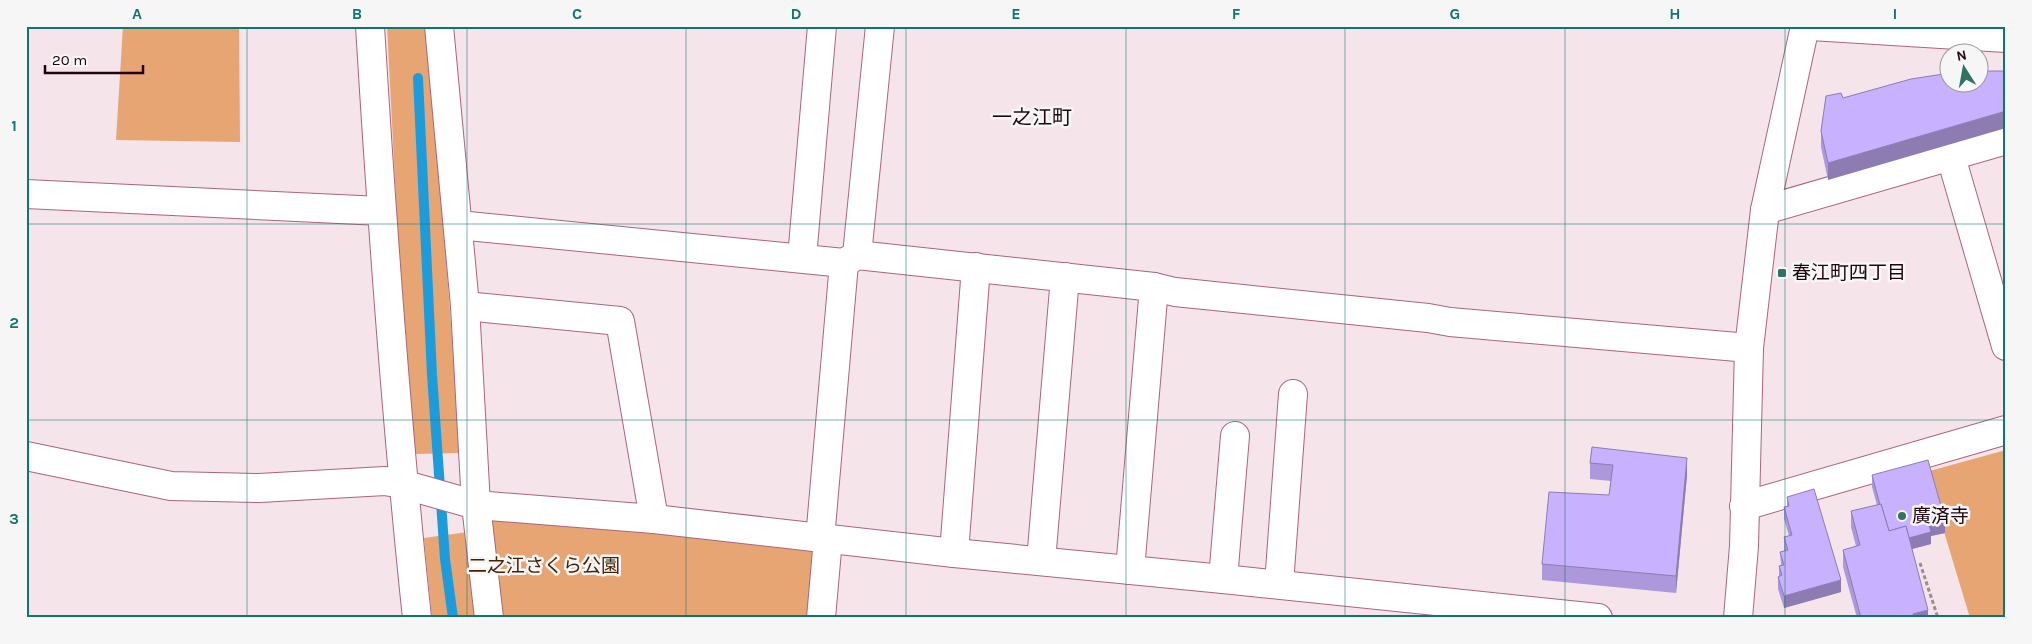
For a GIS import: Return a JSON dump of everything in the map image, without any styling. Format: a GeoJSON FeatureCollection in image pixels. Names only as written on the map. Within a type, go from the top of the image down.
{"type":"FeatureCollection","features":[{"type":"Feature","properties":{"kind":"street"},"geometry":{"type":"LineString","coordinates":[[370,26],[381,211],[402,484],[417,618]]}},
{"type":"Feature","properties":{"kind":"street"},"geometry":{"type":"LineString","coordinates":[[439,26],[465,306],[476,505],[489,618]]}},
{"type":"Feature","properties":{"kind":"street"},"geometry":{"type":"LineString","coordinates":[[802,258],[822,26]]}},
{"type":"Feature","properties":{"kind":"street"},"geometry":{"type":"LineString","coordinates":[[821,618],[824,539],[851,259],[880,26]]}},
{"type":"Feature","properties":{"kind":"street"},"geometry":{"type":"LineString","coordinates":[[1738,618],[1744,546],[1750,348],[1765,210],[1805,26]]}},
{"type":"Feature","properties":{"kind":"street"},"geometry":{"type":"LineString","coordinates":[[1811,26],[2006,38]]}},
{"type":"Feature","properties":{"kind":"street"},"geometry":{"type":"LineString","coordinates":[[1765,210],[2006,140]]}},
{"type":"Feature","properties":{"kind":"street"},"geometry":{"type":"LineString","coordinates":[[1951,157],[2006,346]]}},
{"type":"Feature","properties":{"kind":"street"},"geometry":{"type":"LineString","coordinates":[[26,194],[381,211]]}},
{"type":"Feature","properties":{"kind":"street"},"geometry":{"type":"LineString","coordinates":[[458,225],[802,258],[851,259],[976,267],[1154,287],[1175,292],[1428,318],[1450,322],[1750,348]]}},
{"type":"Feature","properties":{"kind":"street"},"geometry":{"type":"LineString","coordinates":[[954,553],[976,267]]}},
{"type":"Feature","properties":{"kind":"street"},"geometry":{"type":"LineString","coordinates":[[1041,561],[1066,277]]}},
{"type":"Feature","properties":{"kind":"street"},"geometry":{"type":"LineString","coordinates":[[1130,570],[1154,287]]}},
{"type":"Feature","properties":{"kind":"street"},"geometry":{"type":"LineString","coordinates":[[465,306],[620,322],[654,520]]}},
{"type":"Feature","properties":{"kind":"street"},"geometry":{"type":"LineString","coordinates":[[1279,584],[1293,394]]}},
{"type":"Feature","properties":{"kind":"street"},"geometry":{"type":"LineString","coordinates":[[1744,506],[2006,430]]}},
{"type":"Feature","properties":{"kind":"street"},"geometry":{"type":"LineString","coordinates":[[1223,579],[1236,436]]}},
{"type":"Feature","properties":{"kind":"street"},"geometry":{"type":"LineString","coordinates":[[26,456],[171,486],[259,488],[385,481],[476,505],[654,520],[954,553],[1279,584],[1598,618]]}},
{"type":"Feature","properties":{"kind":"path"},"geometry":{"type":"LineString","coordinates":[[1920,563],[1938,618]]}},
{"type":"Feature","properties":{"kind":"green space"},"geometry":{"type":"Polygon","coordinates":[[[123,26],[239,26],[240,142],[116,140],[123,26]]]}},
{"type":"Feature","properties":{"kind":"green space"},"geometry":{"type":"Polygon","coordinates":[[[387,26],[428,26],[461,453],[415,454],[397,220],[387,26]]]}},
{"type":"Feature","properties":{"kind":"green space"},"geometry":{"type":"Polygon","coordinates":[[[2006,450],[2006,618],[1970,618],[1926,472],[2006,450]]]}},
{"type":"Feature","properties":{"kind":"green space","name":"二之江さくら公園"},"geometry":{"type":"Polygon","coordinates":[[[487,508],[817,542],[821,618],[497,618],[487,508]]]}},
{"type":"Feature","properties":{"kind":"green space"},"geometry":{"type":"Polygon","coordinates":[[[468,532],[478,618],[432,618],[424,538],[468,532]]]}},
{"type":"Feature","properties":{"kind":"building"},"geometry":{"type":"Polygon","coordinates":[[[1990,71],[2006,71],[2006,111],[1828,163],[1821,131],[1826,96],[1841,93],[1843,98],[1911,79],[1940,75],[1940,92],[1990,92],[1990,71]]]}},
{"type":"Feature","properties":{"kind":"building"},"geometry":{"type":"Polygon","coordinates":[[[1592,447],[1687,458],[1676,576],[1542,564],[1549,492],[1609,495],[1613,465],[1590,463],[1592,447]]]}},
{"type":"Feature","properties":{"kind":"building"},"geometry":{"type":"Polygon","coordinates":[[[1928,460],[1945,520],[1929,525],[1931,532],[1909,538],[1906,526],[1889,531],[1872,475],[1928,460]]]}},
{"type":"Feature","properties":{"kind":"building"},"geometry":{"type":"Polygon","coordinates":[[[1814,489],[1841,580],[1784,596],[1778,577],[1782,575],[1779,566],[1784,565],[1780,552],[1788,550],[1784,537],[1792,535],[1784,507],[1789,506],[1787,497],[1814,489]]]}},
{"type":"Feature","properties":{"kind":"building"},"geometry":{"type":"Polygon","coordinates":[[[1881,504],[1889,531],[1906,526],[1928,610],[1913,614],[1914,618],[1861,618],[1843,550],[1860,545],[1851,511],[1881,504]]]}},
{"type":"Feature","properties":{"kind":"waterway"},"geometry":{"type":"LineString","coordinates":[[418,78],[432,375],[445,559],[453,618]]}},
{"type":"Feature","properties":{"kind":"place","name":"春江町四丁目"},"geometry":{"type":"Point","coordinates":[1782,273]}},
{"type":"Feature","properties":{"kind":"place","name":"廣済寺"},"geometry":{"type":"Point","coordinates":[1902,516]}},
{"type":"Feature","properties":{"kind":"district","name":"一之江町"},"geometry":{"type":"Point","coordinates":[1032,117]}}]}
